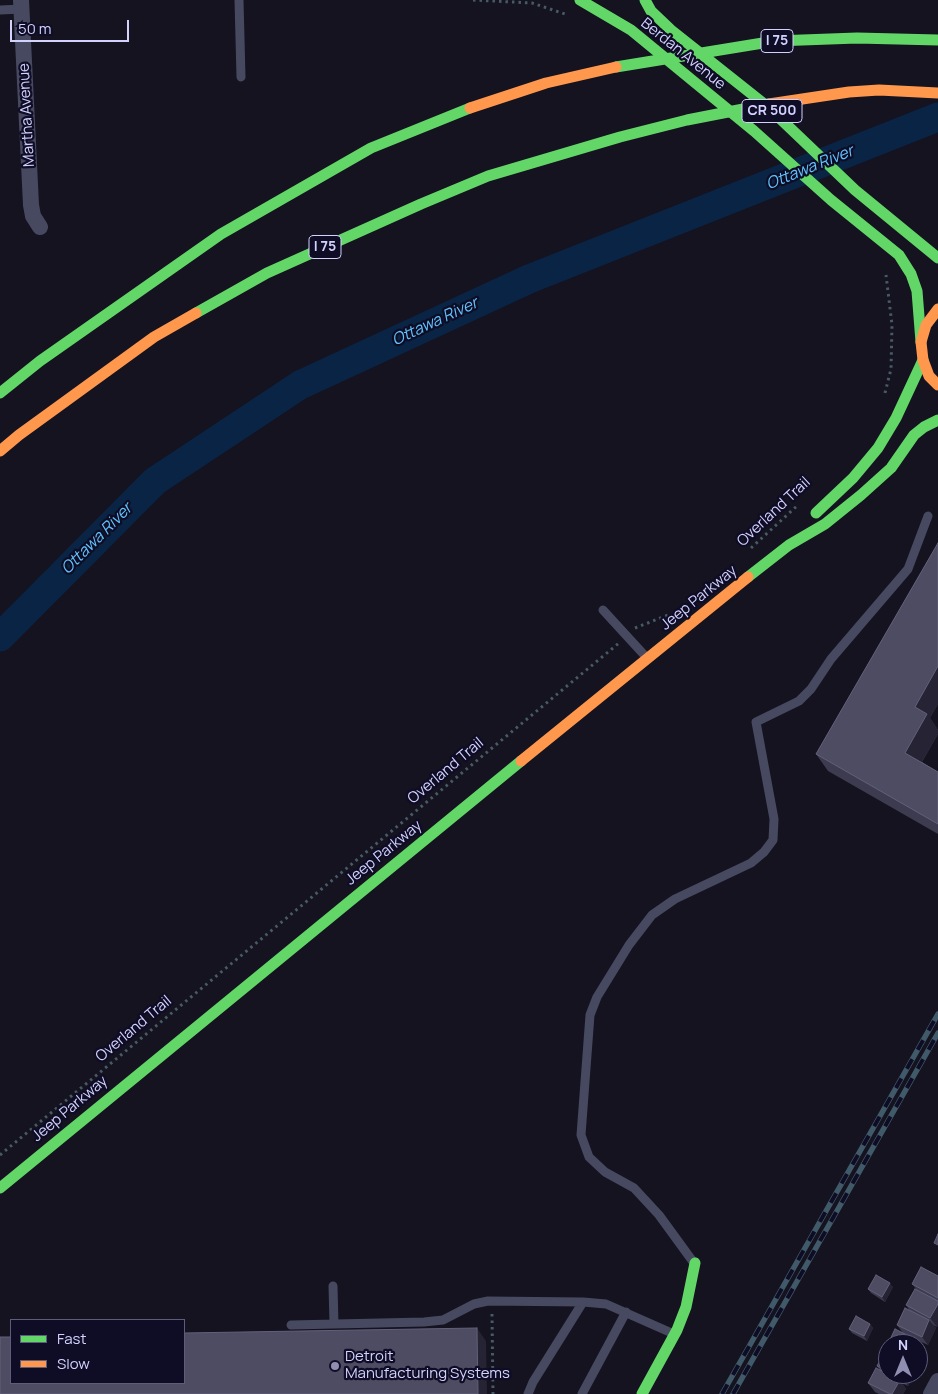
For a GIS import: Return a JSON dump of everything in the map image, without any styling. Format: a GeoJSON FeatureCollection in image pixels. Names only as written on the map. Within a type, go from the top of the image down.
{"type":"FeatureCollection","features":[{"type":"Feature","properties":{"kind":"main road","name":"Berdan Avenue"},"geometry":{"type":"LineString","coordinates":[[580,0],[631,30],[831,200],[891,247],[906,264],[917,291],[922,360]]}},
{"type":"Feature","properties":{"kind":"main road","name":"Berdan Avenue"},"geometry":{"type":"LineString","coordinates":[[645,0],[651,11],[671,30],[768,108],[855,190],[938,258]]}},
{"type":"Feature","properties":{"kind":"main road","name":"I 75"},"geometry":{"type":"LineString","coordinates":[[0,394],[48,355],[221,234],[371,148],[478,105],[546,83],[619,66],[776,41],[857,38],[938,40]]}},
{"type":"Feature","properties":{"kind":"main road","name":"I 75"},"geometry":{"type":"LineString","coordinates":[[0,451],[19,435],[154,337],[267,273],[488,176],[562,153],[687,120],[780,102],[849,92],[879,90],[938,93]]}},
{"type":"Feature","properties":{"kind":"main road"},"geometry":{"type":"LineString","coordinates":[[921,342],[926,325],[938,309]]}},
{"type":"Feature","properties":{"kind":"main road"},"geometry":{"type":"LineString","coordinates":[[922,360],[929,376],[938,385]]}},
{"type":"Feature","properties":{"kind":"main road","name":"Jeep Parkway"},"geometry":{"type":"LineString","coordinates":[[789,545],[814,515],[853,478],[878,448],[896,418],[922,360]]}},
{"type":"Feature","properties":{"kind":"main road","name":"Jeep Parkway"},"geometry":{"type":"LineString","coordinates":[[0,1188],[648,658],[789,545],[825,524],[861,495],[891,468],[914,435],[938,420]]}},
{"type":"Feature","properties":{"kind":"main road"},"geometry":{"type":"LineString","coordinates":[[642,1394],[675,1334],[686,1307],[695,1263]]}},
{"type":"Feature","properties":{"kind":"street","name":"Martha Avenue"},"geometry":{"type":"LineString","coordinates":[[22,4],[30,205],[40,227]]}},
{"type":"Feature","properties":{"kind":"street"},"geometry":{"type":"LineString","coordinates":[[931,1394],[938,1381]]}},
{"type":"Feature","properties":{"kind":"lane"},"geometry":{"type":"LineString","coordinates":[[239,0],[242,77]]}},
{"type":"Feature","properties":{"kind":"lane"},"geometry":{"type":"LineString","coordinates":[[0,10],[22,4]]}},
{"type":"Feature","properties":{"kind":"lane"},"geometry":{"type":"LineString","coordinates":[[695,1263],[659,1215],[634,1188],[605,1172],[589,1157],[580,1136],[590,1015],[597,997],[620,960],[652,915],[675,898],[751,863],[764,852],[773,840],[774,819],[756,722],[799,701],[811,689],[831,660],[908,570],[928,516]]}},
{"type":"Feature","properties":{"kind":"lane"},"geometry":{"type":"LineString","coordinates":[[603,610],[648,658]]}},
{"type":"Feature","properties":{"kind":"lane"},"geometry":{"type":"LineString","coordinates":[[333,1286],[334,1324]]}},
{"type":"Feature","properties":{"kind":"lane"},"geometry":{"type":"LineString","coordinates":[[291,1325],[443,1320],[474,1304],[488,1300],[583,1302],[606,1304],[675,1334]]}},
{"type":"Feature","properties":{"kind":"lane"},"geometry":{"type":"LineString","coordinates":[[528,1394],[533,1382],[583,1302]]}},
{"type":"Feature","properties":{"kind":"lane"},"geometry":{"type":"LineString","coordinates":[[582,1394],[626,1312]]}},
{"type":"Feature","properties":{"kind":"path"},"geometry":{"type":"LineString","coordinates":[[883,400],[891,369],[892,325],[885,270]]}},
{"type":"Feature","properties":{"kind":"path","name":"Overland Trail"},"geometry":{"type":"LineString","coordinates":[[749,550],[800,504]]}},
{"type":"Feature","properties":{"kind":"path","name":"Overland Trail"},"geometry":{"type":"LineString","coordinates":[[0,1155],[636,628],[675,612]]}},
{"type":"Feature","properties":{"kind":"path"},"geometry":{"type":"LineString","coordinates":[[492,1314],[493,1394]]}},
{"type":"Feature","properties":{"kind":"building"},"geometry":{"type":"Polygon","coordinates":[[[938,543],[938,666],[915,707],[927,714],[905,753],[938,772],[938,824],[816,754],[938,543]]]}},
{"type":"Feature","properties":{"kind":"building"},"geometry":{"type":"Polygon","coordinates":[[[938,1234],[938,1245],[934,1243],[938,1234]]]}},
{"type":"Feature","properties":{"kind":"building"},"geometry":{"type":"Polygon","coordinates":[[[921,1267],[938,1276],[938,1298],[912,1284],[921,1267]]]}},
{"type":"Feature","properties":{"kind":"building"},"geometry":{"type":"Polygon","coordinates":[[[876,1275],[890,1283],[882,1297],[868,1289],[876,1275]]]}},
{"type":"Feature","properties":{"kind":"building"},"geometry":{"type":"Polygon","coordinates":[[[915,1289],[938,1301],[930,1318],[906,1305],[915,1289]]]}},
{"type":"Feature","properties":{"kind":"building"},"geometry":{"type":"Polygon","coordinates":[[[905,1308],[929,1320],[923,1334],[916,1334],[897,1325],[905,1308]]]}},
{"type":"Feature","properties":{"kind":"building"},"geometry":{"type":"Polygon","coordinates":[[[856,1316],[870,1324],[864,1336],[849,1329],[856,1316]]]}},
{"type":"Feature","properties":{"kind":"building","name":"Detroit Manufacturing Systems"},"geometry":{"type":"Polygon","coordinates":[[[477,1328],[478,1394],[0,1394],[0,1337],[10,1337],[10,1384],[185,1384],[185,1333],[477,1328]]]}},
{"type":"Feature","properties":{"kind":"building"},"geometry":{"type":"Polygon","coordinates":[[[895,1329],[905,1334],[893,1334],[895,1329]]]}},
{"type":"Feature","properties":{"kind":"building"},"geometry":{"type":"Polygon","coordinates":[[[876,1368],[878,1369],[878,1384],[898,1384],[892,1394],[890,1394],[868,1383],[876,1368]]]}},
{"type":"Feature","properties":{"kind":"waterway","name":"Ottawa River"},"geometry":{"type":"LineString","coordinates":[[0,637],[155,481],[300,385],[529,279],[938,117]]}},
{"type":"Feature","properties":{"kind":"railway"},"geometry":{"type":"LineString","coordinates":[[722,1394],[938,1014]]}},
{"type":"Feature","properties":{"kind":"railway"},"geometry":{"type":"LineString","coordinates":[[733,1394],[938,1033]]}},
{"type":"Feature","properties":{"kind":"traffic: fast"},"geometry":{"type":"LineString","coordinates":[[580,0],[631,30],[754,131],[831,200],[899,255],[911,274],[917,291],[921,342]]}},
{"type":"Feature","properties":{"kind":"traffic: fast"},"geometry":{"type":"LineString","coordinates":[[645,0],[651,11],[671,30],[768,107],[855,190],[938,258]]}},
{"type":"Feature","properties":{"kind":"traffic: fast"},"geometry":{"type":"LineString","coordinates":[[616,67],[775,41],[857,38],[938,40]]}},
{"type":"Feature","properties":{"kind":"traffic: fast"},"geometry":{"type":"LineString","coordinates":[[196,313],[267,273],[488,176],[620,137],[687,120],[769,104]]}},
{"type":"Feature","properties":{"kind":"traffic: fast"},"geometry":{"type":"LineString","coordinates":[[0,393],[40,361],[221,234],[371,148],[470,108]]}},
{"type":"Feature","properties":{"kind":"traffic: fast"},"geometry":{"type":"LineString","coordinates":[[816,513],[853,478],[878,448],[896,418],[923,360]]}},
{"type":"Feature","properties":{"kind":"traffic: fast"},"geometry":{"type":"LineString","coordinates":[[748,577],[789,545],[825,524],[861,495],[891,468],[914,435],[938,420]]}},
{"type":"Feature","properties":{"kind":"traffic: fast"},"geometry":{"type":"LineString","coordinates":[[0,1188],[521,761]]}},
{"type":"Feature","properties":{"kind":"traffic: fast"},"geometry":{"type":"LineString","coordinates":[[642,1394],[677,1330],[686,1307],[695,1263]]}},
{"type":"Feature","properties":{"kind":"traffic: slow"},"geometry":{"type":"LineString","coordinates":[[470,108],[546,83],[616,67]]}},
{"type":"Feature","properties":{"kind":"traffic: slow"},"geometry":{"type":"LineString","coordinates":[[769,104],[849,92],[879,90],[938,93]]}},
{"type":"Feature","properties":{"kind":"traffic: slow"},"geometry":{"type":"LineString","coordinates":[[938,309],[926,325],[921,342],[923,360],[929,376],[938,385]]}},
{"type":"Feature","properties":{"kind":"traffic: slow"},"geometry":{"type":"LineString","coordinates":[[0,451],[19,435],[154,337],[196,313]]}},
{"type":"Feature","properties":{"kind":"traffic: slow"},"geometry":{"type":"LineString","coordinates":[[521,761],[748,577]]}},
{"type":"Feature","properties":{"kind":"place","name":"Detroit Manufacturing Systems"},"geometry":{"type":"Point","coordinates":[335,1366]}}]}
